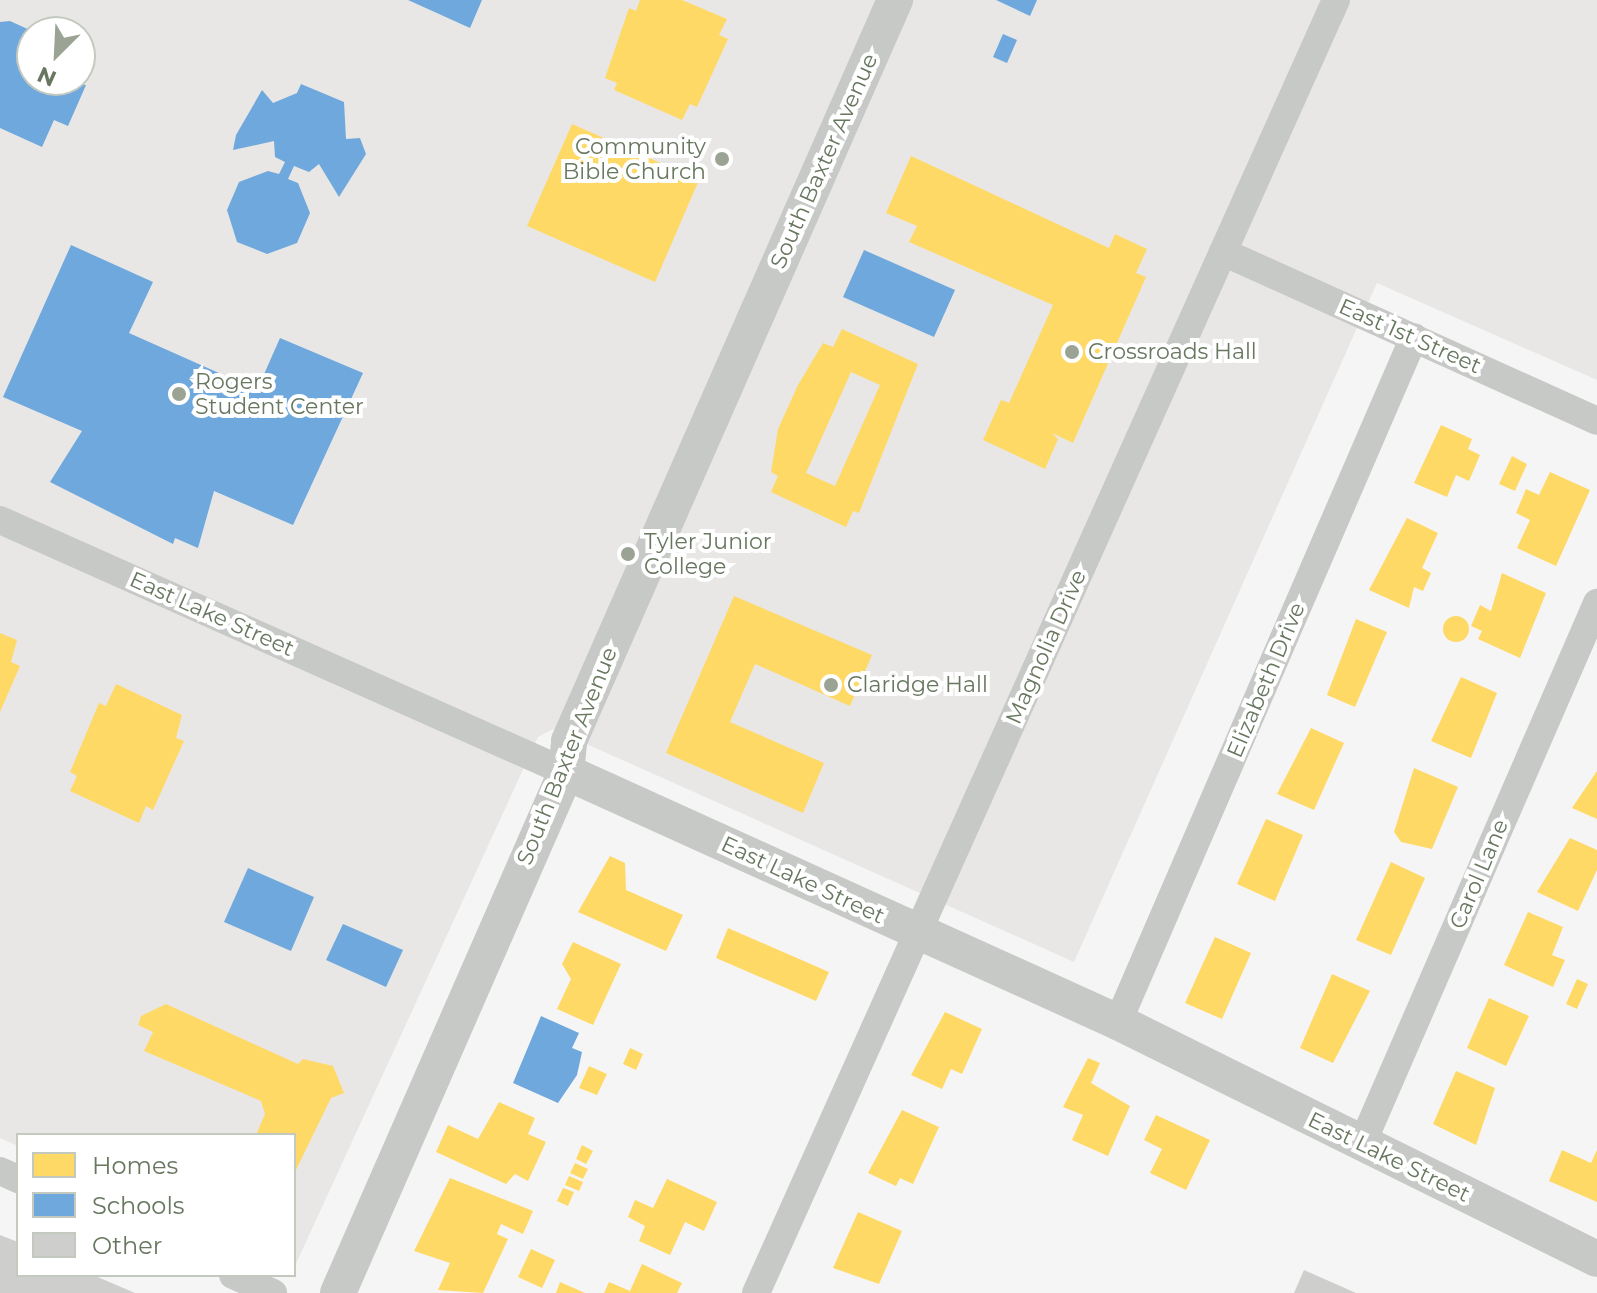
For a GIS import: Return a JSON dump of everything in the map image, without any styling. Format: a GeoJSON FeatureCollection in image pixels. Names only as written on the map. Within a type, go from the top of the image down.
{"type":"FeatureCollection","features":[{"type":"Feature","properties":{"kind":"street","name":"South Baxter Avenue"},"geometry":{"type":"LineString","coordinates":[[338,1293],[566,772],[569,741],[895,0]]}},
{"type":"Feature","properties":{"kind":"street","name":"Magnolia Drive"},"geometry":{"type":"LineString","coordinates":[[756,1293],[1336,0]]}},
{"type":"Feature","properties":{"kind":"street","name":"East 1st Street"},"geometry":{"type":"LineString","coordinates":[[1223,252],[1597,421]]}},
{"type":"Feature","properties":{"kind":"street","name":"Elizabeth Drive"},"geometry":{"type":"LineString","coordinates":[[1118,1022],[1414,337]]}},
{"type":"Feature","properties":{"kind":"street","name":"East Lake Street"},"geometry":{"type":"LineString","coordinates":[[0,520],[1118,1022],[1597,1259]]}},
{"type":"Feature","properties":{"kind":"street","name":"Carol Lane"},"geometry":{"type":"LineString","coordinates":[[1362,1144],[1597,603]]}},
{"type":"Feature","properties":{"kind":"street"},"geometry":{"type":"LineString","coordinates":[[237,1277],[273,1293]]}},
{"type":"Feature","properties":{"kind":"shaded area","name":"Tyler Junior College"},"geometry":{"type":"Polygon","coordinates":[[[0,0],[1597,0],[1597,380],[1377,283],[1074,962],[553,729],[538,737],[296,1264],[296,1133],[16,1133],[16,1145],[0,1138],[0,0]]]}},
{"type":"Feature","properties":{"kind":"building: Homes"},"geometry":{"type":"Polygon","coordinates":[[[640,0],[682,0],[727,19],[719,35],[728,39],[697,107],[690,104],[682,120],[614,90],[617,83],[605,78],[629,8],[636,11],[640,0]]]}},
{"type":"Feature","properties":{"kind":"building: Homes"},"geometry":{"type":"Polygon","coordinates":[[[572,124],[699,180],[655,282],[527,226],[572,124]]]}},
{"type":"Feature","properties":{"kind":"building: Homes","name":"Crossroads Hall"},"geometry":{"type":"Polygon","coordinates":[[[911,156],[1109,248],[1115,234],[1147,249],[1136,273],[1146,277],[1073,443],[1052,433],[1058,439],[1045,469],[983,440],[1001,400],[1009,403],[1053,305],[909,242],[917,226],[886,213],[911,156]]]}},
{"type":"Feature","properties":{"kind":"building: Homes"},"geometry":{"type":"Polygon","coordinates":[[[842,329],[918,364],[859,513],[853,511],[846,527],[771,492],[778,476],[771,472],[778,429],[798,385],[823,343],[833,347],[842,329]],[[851,372],[806,473],[835,486],[880,385],[851,372]]]}},
{"type":"Feature","properties":{"kind":"building: Homes"},"geometry":{"type":"Polygon","coordinates":[[[1441,425],[1472,439],[1468,449],[1480,455],[1469,481],[1456,475],[1447,497],[1414,483],[1441,425]]]}},
{"type":"Feature","properties":{"kind":"building: Homes"},"geometry":{"type":"Polygon","coordinates":[[[1512,456],[1527,464],[1515,491],[1499,484],[1512,456]]]}},
{"type":"Feature","properties":{"kind":"building: Homes"},"geometry":{"type":"Polygon","coordinates":[[[1550,472],[1590,490],[1556,566],[1517,548],[1530,520],[1516,513],[1526,489],[1539,495],[1550,472]]]}},
{"type":"Feature","properties":{"kind":"building: Homes"},"geometry":{"type":"Polygon","coordinates":[[[1407,518],[1438,533],[1422,568],[1431,573],[1423,591],[1414,587],[1409,608],[1369,590],[1407,518]]]}},
{"type":"Feature","properties":{"kind":"building: Homes"},"geometry":{"type":"Polygon","coordinates":[[[1502,573],[1546,593],[1520,658],[1478,639],[1482,631],[1471,626],[1480,605],[1491,611],[1502,573]]]}},
{"type":"Feature","properties":{"kind":"building: Homes","name":"Claridge Hall"},"geometry":{"type":"Polygon","coordinates":[[[734,596],[872,655],[850,706],[755,664],[730,722],[824,763],[803,813],[666,753],[734,596]]]}},
{"type":"Feature","properties":{"kind":"building: Homes"},"geometry":{"type":"Polygon","coordinates":[[[1456,616],[1465,620],[1469,629],[1465,638],[1456,642],[1447,638],[1443,629],[1447,620],[1456,616]]]}},
{"type":"Feature","properties":{"kind":"building: Homes"},"geometry":{"type":"Polygon","coordinates":[[[1356,619],[1387,632],[1355,707],[1327,695],[1356,619]]]}},
{"type":"Feature","properties":{"kind":"building: Homes"},"geometry":{"type":"Polygon","coordinates":[[[0,633],[17,640],[11,662],[20,666],[0,712],[0,633]]]}},
{"type":"Feature","properties":{"kind":"building: Homes"},"geometry":{"type":"Polygon","coordinates":[[[1461,677],[1497,693],[1471,758],[1431,741],[1461,677]]]}},
{"type":"Feature","properties":{"kind":"building: Homes"},"geometry":{"type":"Polygon","coordinates":[[[116,684],[182,715],[176,738],[184,741],[153,810],[146,806],[139,823],[70,791],[77,776],[70,772],[99,703],[106,706],[116,684]]]}},
{"type":"Feature","properties":{"kind":"building: Homes"},"geometry":{"type":"Polygon","coordinates":[[[1311,728],[1344,743],[1314,810],[1277,794],[1311,728]]]}},
{"type":"Feature","properties":{"kind":"building: Homes"},"geometry":{"type":"Polygon","coordinates":[[[1414,768],[1458,787],[1432,849],[1401,842],[1394,832],[1414,768]]]}},
{"type":"Feature","properties":{"kind":"building: Homes"},"geometry":{"type":"Polygon","coordinates":[[[1597,771],[1597,819],[1572,808],[1597,771]]]}},
{"type":"Feature","properties":{"kind":"building: Homes"},"geometry":{"type":"Polygon","coordinates":[[[1266,819],[1303,835],[1275,901],[1237,884],[1266,819]]]}},
{"type":"Feature","properties":{"kind":"building: Homes"},"geometry":{"type":"Polygon","coordinates":[[[1570,838],[1597,850],[1597,870],[1578,911],[1537,892],[1570,838]]]}},
{"type":"Feature","properties":{"kind":"building: Homes"},"geometry":{"type":"Polygon","coordinates":[[[610,856],[625,863],[626,890],[683,915],[666,951],[578,912],[610,856]]]}},
{"type":"Feature","properties":{"kind":"building: Homes"},"geometry":{"type":"Polygon","coordinates":[[[1391,862],[1425,878],[1391,955],[1356,940],[1391,862]]]}},
{"type":"Feature","properties":{"kind":"building: Homes"},"geometry":{"type":"Polygon","coordinates":[[[1528,912],[1563,927],[1552,955],[1565,960],[1553,987],[1504,965],[1528,912]]]}},
{"type":"Feature","properties":{"kind":"building: Homes"},"geometry":{"type":"Polygon","coordinates":[[[728,928],[829,972],[816,1001],[716,958],[728,928]]]}},
{"type":"Feature","properties":{"kind":"building: Homes"},"geometry":{"type":"Polygon","coordinates":[[[1215,937],[1251,953],[1222,1019],[1185,1003],[1215,937]]]}},
{"type":"Feature","properties":{"kind":"building: Homes"},"geometry":{"type":"Polygon","coordinates":[[[573,942],[621,964],[593,1025],[557,1009],[571,979],[562,964],[573,942]]]}},
{"type":"Feature","properties":{"kind":"building: Homes"},"geometry":{"type":"Polygon","coordinates":[[[1332,974],[1370,991],[1333,1063],[1300,1048],[1332,974]]]}},
{"type":"Feature","properties":{"kind":"building: Homes"},"geometry":{"type":"Polygon","coordinates":[[[1577,979],[1588,984],[1577,1009],[1566,1004],[1577,979]]]}},
{"type":"Feature","properties":{"kind":"building: Homes"},"geometry":{"type":"Polygon","coordinates":[[[1489,998],[1529,1016],[1506,1066],[1467,1048],[1489,998]]]}},
{"type":"Feature","properties":{"kind":"building: Homes"},"geometry":{"type":"Polygon","coordinates":[[[166,1004],[298,1064],[303,1059],[333,1066],[344,1093],[331,1098],[296,1170],[296,1133],[257,1133],[265,1114],[261,1101],[144,1051],[153,1032],[138,1025],[141,1016],[166,1004]]]}},
{"type":"Feature","properties":{"kind":"building: Homes"},"geometry":{"type":"Polygon","coordinates":[[[945,1012],[982,1029],[962,1074],[951,1069],[942,1089],[911,1075],[945,1012]]]}},
{"type":"Feature","properties":{"kind":"building: Homes"},"geometry":{"type":"Polygon","coordinates":[[[630,1048],[643,1054],[636,1070],[623,1064],[630,1048]]]}},
{"type":"Feature","properties":{"kind":"building: Homes"},"geometry":{"type":"Polygon","coordinates":[[[1088,1058],[1100,1063],[1091,1083],[1130,1106],[1108,1156],[1072,1140],[1083,1115],[1063,1107],[1088,1058]]]}},
{"type":"Feature","properties":{"kind":"building: Homes"},"geometry":{"type":"Polygon","coordinates":[[[589,1066],[607,1074],[597,1095],[579,1088],[589,1066]]]}},
{"type":"Feature","properties":{"kind":"building: Homes"},"geometry":{"type":"Polygon","coordinates":[[[1456,1071],[1495,1088],[1476,1145],[1433,1124],[1456,1071]]]}},
{"type":"Feature","properties":{"kind":"building: Homes"},"geometry":{"type":"Polygon","coordinates":[[[499,1102],[535,1118],[528,1134],[546,1142],[528,1181],[515,1174],[506,1184],[436,1152],[448,1125],[478,1139],[499,1102]]]}},
{"type":"Feature","properties":{"kind":"building: Homes"},"geometry":{"type":"Polygon","coordinates":[[[902,1110],[939,1127],[913,1184],[900,1178],[896,1186],[868,1173],[902,1110]]]}},
{"type":"Feature","properties":{"kind":"building: Homes"},"geometry":{"type":"Polygon","coordinates":[[[1156,1115],[1210,1140],[1186,1190],[1150,1173],[1162,1149],[1144,1140],[1156,1115]]]}},
{"type":"Feature","properties":{"kind":"building: Homes"},"geometry":{"type":"Polygon","coordinates":[[[582,1145],[593,1151],[586,1164],[576,1159],[582,1145]]]}},
{"type":"Feature","properties":{"kind":"building: Homes"},"geometry":{"type":"Polygon","coordinates":[[[1562,1150],[1591,1163],[1597,1150],[1597,1202],[1549,1181],[1562,1150]]]}},
{"type":"Feature","properties":{"kind":"building: Homes"},"geometry":{"type":"Polygon","coordinates":[[[575,1163],[588,1169],[583,1179],[570,1173],[575,1163]]]}},
{"type":"Feature","properties":{"kind":"building: Homes"},"geometry":{"type":"Polygon","coordinates":[[[569,1176],[583,1182],[579,1191],[565,1185],[569,1176]]]}},
{"type":"Feature","properties":{"kind":"building: Homes"},"geometry":{"type":"Polygon","coordinates":[[[450,1178],[533,1211],[523,1234],[501,1224],[497,1234],[508,1239],[483,1293],[438,1290],[450,1263],[414,1251],[450,1178]]]}},
{"type":"Feature","properties":{"kind":"building: Homes"},"geometry":{"type":"Polygon","coordinates":[[[667,1179],[717,1202],[704,1231],[685,1222],[670,1255],[639,1241],[645,1226],[628,1217],[635,1200],[653,1208],[667,1179]]]}},
{"type":"Feature","properties":{"kind":"building: Homes"},"geometry":{"type":"Polygon","coordinates":[[[563,1188],[574,1192],[568,1206],[557,1201],[563,1188]]]}},
{"type":"Feature","properties":{"kind":"building: Homes"},"geometry":{"type":"Polygon","coordinates":[[[858,1212],[902,1231],[879,1284],[833,1268],[858,1212]]]}},
{"type":"Feature","properties":{"kind":"building: Homes"},"geometry":{"type":"Polygon","coordinates":[[[531,1249],[555,1260],[542,1288],[518,1277],[531,1249]]]}},
{"type":"Feature","properties":{"kind":"building: Homes"},"geometry":{"type":"Polygon","coordinates":[[[642,1264],[682,1283],[677,1293],[604,1293],[609,1282],[630,1291],[642,1264]]]}},
{"type":"Feature","properties":{"kind":"building: Homes"},"geometry":{"type":"Polygon","coordinates":[[[560,1282],[585,1293],[556,1293],[560,1282]]]}},
{"type":"Feature","properties":{"kind":"building: Schools"},"geometry":{"type":"Polygon","coordinates":[[[408,0],[482,0],[470,28],[408,0]]]}},
{"type":"Feature","properties":{"kind":"building: Schools"},"geometry":{"type":"Polygon","coordinates":[[[996,0],[1037,0],[1030,16],[996,0]]]}},
{"type":"Feature","properties":{"kind":"building: Schools"},"geometry":{"type":"Polygon","coordinates":[[[0,22],[16,24],[16,96],[81,96],[68,126],[54,120],[42,147],[0,128],[0,22]]]}},
{"type":"Feature","properties":{"kind":"building: Schools"},"geometry":{"type":"Polygon","coordinates":[[[1003,34],[1017,40],[1007,63],[993,57],[1003,34]]]}},
{"type":"Feature","properties":{"kind":"building: Schools"},"geometry":{"type":"Polygon","coordinates":[[[301,84],[344,102],[346,139],[360,138],[366,154],[339,197],[319,164],[309,172],[294,166],[288,179],[298,183],[310,213],[297,243],[267,254],[237,242],[227,210],[239,182],[268,171],[279,174],[285,162],[275,157],[274,141],[233,150],[236,135],[262,90],[273,103],[297,93],[301,84]]]}},
{"type":"Feature","properties":{"kind":"building: Schools","name":"Rogers Student Center"},"geometry":{"type":"Polygon","coordinates":[[[71,245],[153,282],[129,333],[257,390],[280,338],[363,373],[293,525],[214,491],[198,548],[175,538],[173,544],[50,482],[82,431],[3,397],[71,245]]]}},
{"type":"Feature","properties":{"kind":"building: Schools"},"geometry":{"type":"Polygon","coordinates":[[[864,250],[955,290],[934,337],[843,297],[864,250]]]}},
{"type":"Feature","properties":{"kind":"building: Schools"},"geometry":{"type":"Polygon","coordinates":[[[248,868],[314,897],[291,951],[224,922],[248,868]]]}},
{"type":"Feature","properties":{"kind":"building: Schools"},"geometry":{"type":"Polygon","coordinates":[[[343,924],[403,950],[386,987],[326,960],[343,924]]]}},
{"type":"Feature","properties":{"kind":"building: Schools"},"geometry":{"type":"Polygon","coordinates":[[[541,1016],[579,1033],[572,1048],[582,1052],[577,1075],[558,1103],[513,1083],[541,1016]]]}},
{"type":"Feature","properties":{"kind":"building: Other"},"geometry":{"type":"Polygon","coordinates":[[[0,1235],[16,1241],[16,1277],[98,1277],[135,1293],[0,1293],[0,1235]]]}},
{"type":"Feature","properties":{"kind":"building: Other"},"geometry":{"type":"Polygon","coordinates":[[[1304,1270],[1356,1293],[1294,1293],[1304,1270]]]}},
{"type":"Feature","properties":{"kind":"place","name":"Community Bible Church"},"geometry":{"type":"Point","coordinates":[722,159]}},
{"type":"Feature","properties":{"kind":"place","name":"Crossroads Hall"},"geometry":{"type":"Point","coordinates":[1072,352]}},
{"type":"Feature","properties":{"kind":"place","name":"Rogers Student Center"},"geometry":{"type":"Point","coordinates":[179,394]}},
{"type":"Feature","properties":{"kind":"place","name":"Tyler Junior College"},"geometry":{"type":"Point","coordinates":[628,554]}},
{"type":"Feature","properties":{"kind":"place","name":"Claridge Hall"},"geometry":{"type":"Point","coordinates":[831,685]}}]}
